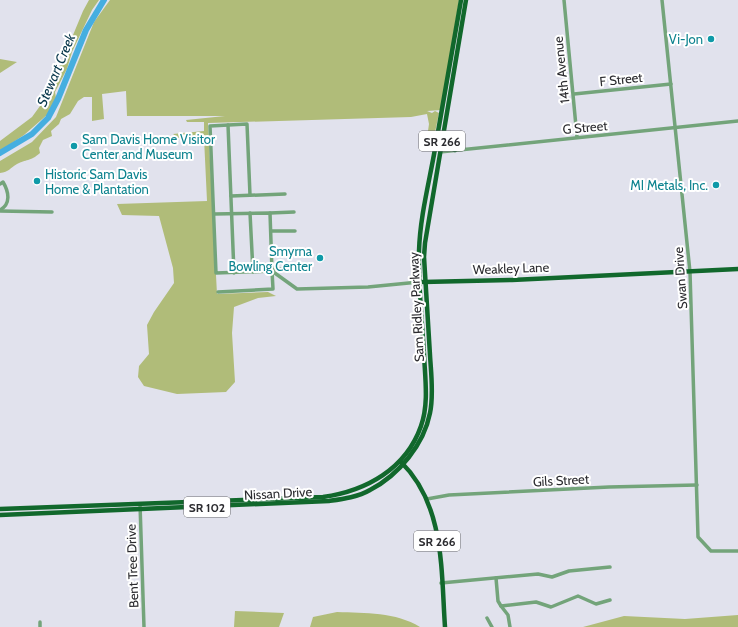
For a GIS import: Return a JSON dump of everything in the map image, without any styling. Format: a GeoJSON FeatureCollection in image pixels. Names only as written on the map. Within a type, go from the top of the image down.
{"type":"FeatureCollection","features":[{"type":"Feature","properties":{"kind":"main road","name":"Sam Ridley Parkway"},"geometry":{"type":"LineString","coordinates":[[401,463],[420,440],[430,412],[431,376],[425,282],[425,240],[437,151],[461,0]]}},
{"type":"Feature","properties":{"kind":"main road","name":"Sam Ridley Parkway"},"geometry":{"type":"LineString","coordinates":[[401,463],[416,439],[424,411],[426,386],[419,282],[421,229],[437,151],[443,133],[466,0]]}},
{"type":"Feature","properties":{"kind":"main road"},"geometry":{"type":"LineString","coordinates":[[443,133],[444,142],[447,146],[455,150]]}},
{"type":"Feature","properties":{"kind":"main road","name":"Weakley Lane"},"geometry":{"type":"LineString","coordinates":[[419,282],[738,269]]}},
{"type":"Feature","properties":{"kind":"main road","name":"SR 266"},"geometry":{"type":"LineString","coordinates":[[401,463],[427,499],[436,528],[445,627]]}},
{"type":"Feature","properties":{"kind":"main road","name":"Nissan Drive"},"geometry":{"type":"LineString","coordinates":[[0,509],[140,507],[329,501],[352,497],[370,490],[390,477],[401,463]]}},
{"type":"Feature","properties":{"kind":"main road","name":"Nissan Drive"},"geometry":{"type":"LineString","coordinates":[[0,515],[140,507]]}},
{"type":"Feature","properties":{"kind":"street","name":"14th Avenue"},"geometry":{"type":"LineString","coordinates":[[564,0],[577,137]]}},
{"type":"Feature","properties":{"kind":"street","name":"Swan Drive"},"geometry":{"type":"LineString","coordinates":[[662,0],[690,272],[698,537],[711,551],[738,551]]}},
{"type":"Feature","properties":{"kind":"street","name":"F Street"},"geometry":{"type":"LineString","coordinates":[[574,94],[671,84]]}},
{"type":"Feature","properties":{"kind":"street","name":"G Street"},"geometry":{"type":"LineString","coordinates":[[437,151],[738,121]]}},
{"type":"Feature","properties":{"kind":"street"},"geometry":{"type":"LineString","coordinates":[[250,195],[247,124],[210,126],[216,273],[296,269]]}},
{"type":"Feature","properties":{"kind":"street"},"geometry":{"type":"LineString","coordinates":[[228,125],[234,272]]}},
{"type":"Feature","properties":{"kind":"street"},"geometry":{"type":"LineString","coordinates":[[0,184],[3,182],[9,196],[6,204],[0,211]]}},
{"type":"Feature","properties":{"kind":"street"},"geometry":{"type":"LineString","coordinates":[[231,196],[285,194]]}},
{"type":"Feature","properties":{"kind":"street"},"geometry":{"type":"LineString","coordinates":[[0,211],[52,212]]}},
{"type":"Feature","properties":{"kind":"street"},"geometry":{"type":"LineString","coordinates":[[214,214],[294,212]]}},
{"type":"Feature","properties":{"kind":"street"},"geometry":{"type":"LineString","coordinates":[[250,213],[253,272]]}},
{"type":"Feature","properties":{"kind":"street"},"geometry":{"type":"LineString","coordinates":[[218,292],[273,289],[270,213]]}},
{"type":"Feature","properties":{"kind":"street"},"geometry":{"type":"LineString","coordinates":[[271,231],[294,231]]}},
{"type":"Feature","properties":{"kind":"street"},"geometry":{"type":"LineString","coordinates":[[271,250],[296,250]]}},
{"type":"Feature","properties":{"kind":"street","name":"Weakley Lane"},"geometry":{"type":"LineString","coordinates":[[272,270],[286,283],[297,289],[368,287],[419,282]]}},
{"type":"Feature","properties":{"kind":"street","name":"Gils Street"},"geometry":{"type":"LineString","coordinates":[[427,499],[449,496],[609,487],[697,484]]}},
{"type":"Feature","properties":{"kind":"street","name":"Bent Tree Drive"},"geometry":{"type":"LineString","coordinates":[[140,507],[144,627]]}},
{"type":"Feature","properties":{"kind":"street"},"geometry":{"type":"LineString","coordinates":[[441,582],[538,574],[552,577],[568,571],[610,567]]}},
{"type":"Feature","properties":{"kind":"street"},"geometry":{"type":"LineString","coordinates":[[496,578],[498,601],[508,615],[510,626],[504,627]]}},
{"type":"Feature","properties":{"kind":"street"},"geometry":{"type":"LineString","coordinates":[[501,606],[536,602],[550,607],[578,596],[596,604],[610,600]]}},
{"type":"Feature","properties":{"kind":"street"},"geometry":{"type":"LineString","coordinates":[[487,618],[492,627]]}},
{"type":"Feature","properties":{"kind":"green space"},"geometry":{"type":"Polygon","coordinates":[[[89,0],[99,0],[92,10],[72,52],[67,69],[55,92],[56,98],[48,114],[24,135],[0,151],[0,141],[32,117],[48,95],[89,0]]]}},
{"type":"Feature","properties":{"kind":"green space"},"geometry":{"type":"Polygon","coordinates":[[[110,0],[459,0],[441,110],[427,111],[432,113],[435,111],[439,113],[432,147],[426,145],[429,124],[427,114],[411,117],[208,123],[217,294],[268,292],[276,296],[258,298],[234,307],[232,333],[235,382],[226,392],[177,394],[144,386],[138,377],[139,366],[149,354],[147,325],[174,283],[173,268],[159,216],[122,215],[117,204],[207,201],[204,138],[178,138],[173,134],[204,131],[204,122],[187,122],[186,120],[225,116],[127,116],[126,91],[102,94],[104,119],[92,121],[92,97],[84,97],[78,101],[70,114],[61,119],[59,124],[51,131],[52,136],[43,140],[39,148],[40,153],[31,159],[20,162],[7,171],[0,173],[0,161],[32,142],[56,117],[94,22],[110,0]]]}},
{"type":"Feature","properties":{"kind":"green space"},"geometry":{"type":"Polygon","coordinates":[[[0,59],[17,62],[0,73],[0,59]]]}},
{"type":"Feature","properties":{"kind":"green space"},"geometry":{"type":"Polygon","coordinates":[[[235,611],[284,613],[279,627],[234,627],[235,611]]]}},
{"type":"Feature","properties":{"kind":"green space"},"geometry":{"type":"Polygon","coordinates":[[[337,612],[380,614],[401,618],[420,627],[310,627],[313,617],[337,612]]]}},
{"type":"Feature","properties":{"kind":"green space"},"geometry":{"type":"Polygon","coordinates":[[[738,615],[738,627],[583,627],[624,616],[685,619],[738,615]]]}},
{"type":"Feature","properties":{"kind":"waterway","name":"Stewart Creek"},"geometry":{"type":"LineString","coordinates":[[0,153],[32,134],[48,118],[58,99],[86,30],[104,0]]}},
{"type":"Feature","properties":{"kind":"place","name":"Vi-Jon"},"geometry":{"type":"Point","coordinates":[711,39]}},
{"type":"Feature","properties":{"kind":"place","name":"Sam Davis Home Visitor Center and Museum"},"geometry":{"type":"Point","coordinates":[74,146]}},
{"type":"Feature","properties":{"kind":"place","name":"Historic Sam Davis Home & Plantation"},"geometry":{"type":"Point","coordinates":[37,181]}},
{"type":"Feature","properties":{"kind":"place","name":"MI Metals, Inc."},"geometry":{"type":"Point","coordinates":[716,185]}},
{"type":"Feature","properties":{"kind":"place","name":"Smyrna Bowling Center"},"geometry":{"type":"Point","coordinates":[320,258]}}]}
